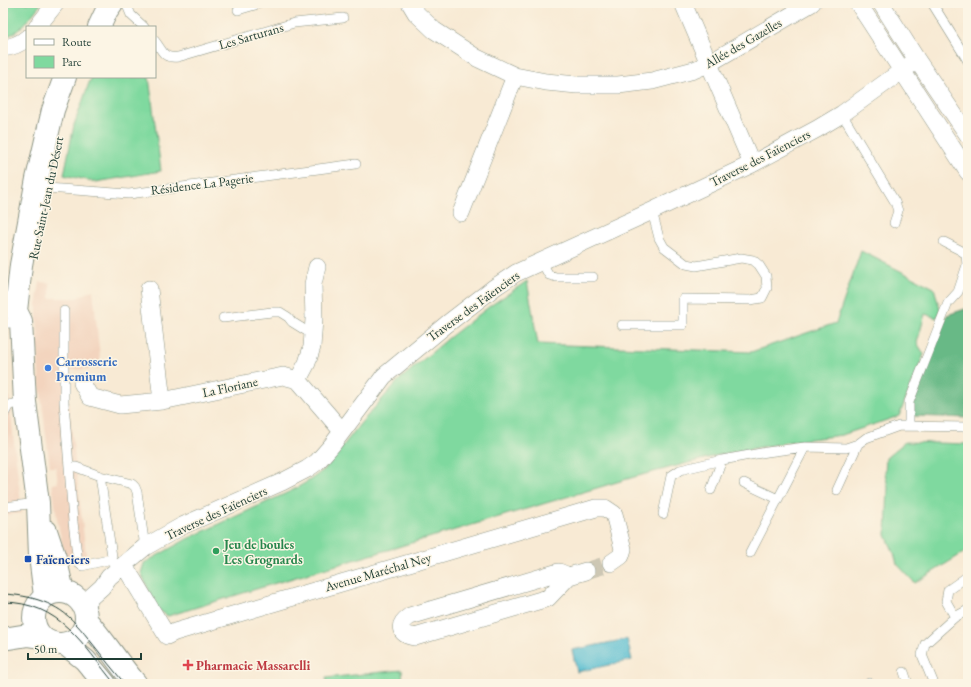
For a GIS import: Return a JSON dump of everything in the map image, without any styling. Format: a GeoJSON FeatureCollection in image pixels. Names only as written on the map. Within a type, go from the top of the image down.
{"type":"FeatureCollection","features":[{"type":"Feature","properties":{"kind":"street"},"geometry":{"type":"LineString","coordinates":[[38,26],[56,3]]}},
{"type":"Feature","properties":{"kind":"street"},"geometry":{"type":"LineString","coordinates":[[86,26],[93,9],[93,3]]}},
{"type":"Feature","properties":{"kind":"street"},"geometry":{"type":"LineString","coordinates":[[99,26],[112,3]]}},
{"type":"Feature","properties":{"kind":"street","name":"Allée des Gazelles"},"geometry":{"type":"LineString","coordinates":[[410,3],[416,12],[434,30],[477,58],[515,76],[546,82],[577,85],[618,85],[652,81],[694,70],[708,64],[812,3]]}},
{"type":"Feature","properties":{"kind":"street"},"geometry":{"type":"LineString","coordinates":[[683,3],[752,164]]}},
{"type":"Feature","properties":{"kind":"street"},"geometry":{"type":"LineString","coordinates":[[858,3],[968,172]]}},
{"type":"Feature","properties":{"kind":"street"},"geometry":{"type":"LineString","coordinates":[[881,3],[917,60],[968,135]]}},
{"type":"Feature","properties":{"kind":"street"},"geometry":{"type":"LineString","coordinates":[[3,48],[14,46],[26,39]]}},
{"type":"Feature","properties":{"kind":"street","name":"Traverse des Faïenciers"},"geometry":{"type":"LineString","coordinates":[[71,602],[102,587],[115,568],[145,547],[182,526],[282,482],[317,462],[332,445],[384,376],[407,356],[495,287],[516,273],[752,164],[842,114],[917,60]]}},
{"type":"Feature","properties":{"kind":"street"},"geometry":{"type":"LineString","coordinates":[[461,213],[515,76]]}},
{"type":"Feature","properties":{"kind":"street","name":"Rue Saint-Jean du Désert"},"geometry":{"type":"LineString","coordinates":[[64,78],[53,110],[42,156],[21,264],[16,311],[12,323],[13,404],[38,508],[40,556],[71,602]]}},
{"type":"Feature","properties":{"kind":"street","name":"Rue Saint-Jean du Désert"},"geometry":{"type":"LineString","coordinates":[[12,323],[26,310],[32,261],[59,134],[67,106],[78,78]]}},
{"type":"Feature","properties":{"kind":"street"},"geometry":{"type":"LineString","coordinates":[[317,267],[312,284],[314,319],[312,346],[307,363],[298,380],[342,431]]}},
{"type":"Feature","properties":{"kind":"street"},"geometry":{"type":"LineString","coordinates":[[149,289],[162,401]]}},
{"type":"Feature","properties":{"kind":"street","name":"La Floriane"},"geometry":{"type":"LineString","coordinates":[[82,383],[90,397],[120,405],[162,401],[283,376],[298,380]]}},
{"type":"Feature","properties":{"kind":"street","name":"Avenue Maréchal Ney"},"geometry":{"type":"LineString","coordinates":[[115,568],[167,636],[175,632],[596,508],[606,508],[614,514],[623,549],[621,556],[611,563]]}},
{"type":"Feature","properties":{"kind":"street"},"geometry":{"type":"LineString","coordinates":[[569,576],[560,572],[410,616],[403,620],[401,626],[403,632],[408,636],[415,637],[548,598],[569,576],[586,571]]}},
{"type":"Feature","properties":{"kind":"street"},"geometry":{"type":"LineString","coordinates":[[71,602],[85,626],[80,635],[65,644],[57,644],[49,642],[37,631],[34,623],[34,614],[40,600],[71,602],[136,684]]}},
{"type":"Feature","properties":{"kind":"street"},"geometry":{"type":"LineString","coordinates":[[3,626],[25,621],[34,614]]}},
{"type":"Feature","properties":{"kind":"street"},"geometry":{"type":"LineString","coordinates":[[3,639],[28,635],[42,637]]}},
{"type":"Feature","properties":{"kind":"street"},"geometry":{"type":"LineString","coordinates":[[65,644],[85,660],[106,684]]}},
{"type":"Feature","properties":{"kind":"lane"},"geometry":{"type":"LineString","coordinates":[[126,3],[131,15],[143,26]]}},
{"type":"Feature","properties":{"kind":"lane"},"geometry":{"type":"LineString","coordinates":[[238,10],[254,6],[258,3]]}},
{"type":"Feature","properties":{"kind":"lane"},"geometry":{"type":"LineString","coordinates":[[932,3],[968,61]]}},
{"type":"Feature","properties":{"kind":"lane","name":"Les Sarturans"},"geometry":{"type":"LineString","coordinates":[[156,43],[161,52],[172,58],[294,23],[344,18]]}},
{"type":"Feature","properties":{"kind":"lane"},"geometry":{"type":"LineString","coordinates":[[842,114],[895,202],[898,211],[894,223]]}},
{"type":"Feature","properties":{"kind":"lane","name":"Résidence La Pagerie"},"geometry":{"type":"LineString","coordinates":[[47,188],[129,194],[356,164]]}},
{"type":"Feature","properties":{"kind":"lane"},"geometry":{"type":"LineString","coordinates":[[622,325],[683,325],[683,299],[750,300],[762,298],[767,288],[766,276],[753,260],[741,258],[696,266],[686,264],[664,247],[659,238],[652,211]]}},
{"type":"Feature","properties":{"kind":"lane"},"geometry":{"type":"LineString","coordinates":[[909,426],[909,402],[948,303],[958,292],[967,265],[966,254],[944,242]]}},
{"type":"Feature","properties":{"kind":"lane"},"geometry":{"type":"LineString","coordinates":[[541,261],[549,275],[556,277],[593,277]]}},
{"type":"Feature","properties":{"kind":"lane"},"geometry":{"type":"LineString","coordinates":[[64,311],[64,402],[78,563],[82,566],[115,568],[100,476]]}},
{"type":"Feature","properties":{"kind":"lane"},"geometry":{"type":"LineString","coordinates":[[223,318],[280,312],[288,316],[292,322],[313,335]]}},
{"type":"Feature","properties":{"kind":"lane"},"geometry":{"type":"LineString","coordinates":[[3,416],[13,404]]}},
{"type":"Feature","properties":{"kind":"lane"},"geometry":{"type":"LineString","coordinates":[[662,514],[671,476],[680,470],[722,460],[767,452],[806,447],[846,448],[858,444],[866,438],[899,426],[968,426]]}},
{"type":"Feature","properties":{"kind":"lane"},"geometry":{"type":"LineString","coordinates":[[837,490],[858,444]]}},
{"type":"Feature","properties":{"kind":"lane"},"geometry":{"type":"LineString","coordinates":[[750,553],[806,447]]}},
{"type":"Feature","properties":{"kind":"lane"},"geometry":{"type":"LineString","coordinates":[[711,490],[722,460]]}},
{"type":"Feature","properties":{"kind":"lane"},"geometry":{"type":"LineString","coordinates":[[69,468],[76,467],[100,476],[135,486],[145,547]]}},
{"type":"Feature","properties":{"kind":"lane"},"geometry":{"type":"LineString","coordinates":[[744,483],[778,499]]}},
{"type":"Feature","properties":{"kind":"lane"},"geometry":{"type":"LineString","coordinates":[[3,507],[38,508]]}},
{"type":"Feature","properties":{"kind":"lane"},"geometry":{"type":"LineString","coordinates":[[955,617],[946,601],[948,590],[968,576]]}},
{"type":"Feature","properties":{"kind":"lane"},"geometry":{"type":"LineString","coordinates":[[934,684],[922,655],[925,644],[955,617],[968,610]]}},
{"type":"Feature","properties":{"kind":"lane"},"geometry":{"type":"LineString","coordinates":[[904,672],[908,684]]}},
{"type":"Feature","properties":{"kind":"shaded area"},"geometry":{"type":"Polygon","coordinates":[[[40,282],[50,283],[50,298],[77,298],[93,290],[101,368],[68,370],[68,401],[86,555],[66,562],[57,519],[52,484],[58,483],[56,467],[50,467],[39,379],[37,299],[40,282]]]}},
{"type":"Feature","properties":{"kind":"shaded area"},"geometry":{"type":"Polygon","coordinates":[[[3,389],[8,389],[22,513],[3,515],[3,389]]]}},
{"type":"Feature","properties":{"kind":"green space"},"geometry":{"type":"Polygon","coordinates":[[[5,3],[42,3],[25,24],[15,32],[3,37],[3,15],[5,3]]]}},
{"type":"Feature","properties":{"kind":"green space"},"geometry":{"type":"Polygon","coordinates":[[[92,78],[149,78],[161,171],[96,182],[64,175],[74,125],[92,78]]]}},
{"type":"Feature","properties":{"kind":"green space"},"geometry":{"type":"Polygon","coordinates":[[[861,251],[934,288],[940,309],[937,318],[925,314],[917,343],[924,354],[899,416],[842,435],[794,441],[723,454],[634,477],[168,616],[157,609],[141,573],[144,563],[187,539],[293,490],[325,469],[360,424],[399,380],[490,306],[527,281],[538,344],[751,352],[836,323],[861,251]]]}},
{"type":"Feature","properties":{"kind":"green space"},"geometry":{"type":"Polygon","coordinates":[[[968,308],[968,418],[914,416],[913,404],[947,315],[968,308]]]}},
{"type":"Feature","properties":{"kind":"green space"},"geometry":{"type":"Polygon","coordinates":[[[905,442],[968,444],[968,550],[915,583],[897,564],[886,535],[888,487],[885,473],[886,458],[905,442]]]}},
{"type":"Feature","properties":{"kind":"green space"},"geometry":{"type":"Polygon","coordinates":[[[402,670],[403,684],[327,684],[326,678],[402,670]]]}},
{"type":"Feature","properties":{"kind":"water"},"geometry":{"type":"Polygon","coordinates":[[[627,639],[632,660],[577,672],[572,650],[627,639]]]}},
{"type":"Feature","properties":{"kind":"tunnel"},"geometry":{"type":"LineString","coordinates":[[586,571],[611,563]]}},
{"type":"Feature","properties":{"kind":"tram line"},"geometry":{"type":"LineString","coordinates":[[3,594],[33,598],[61,611],[80,629],[125,684]]}},
{"type":"Feature","properties":{"kind":"tram line"},"geometry":{"type":"LineString","coordinates":[[3,602],[23,604],[40,609],[55,618],[81,641],[115,684]]}},
{"type":"Feature","properties":{"kind":"place","name":"Carrosserie Premium"},"geometry":{"type":"Point","coordinates":[48,368]}},
{"type":"Feature","properties":{"kind":"place","name":"Jeu de boules Les Grognards"},"geometry":{"type":"Point","coordinates":[216,551]}},
{"type":"Feature","properties":{"kind":"place","name":"Faïenciers"},"geometry":{"type":"Point","coordinates":[28,559]}},
{"type":"Feature","properties":{"kind":"place","name":"Pharmacie Massarelli"},"geometry":{"type":"Point","coordinates":[188,665]}}]}
